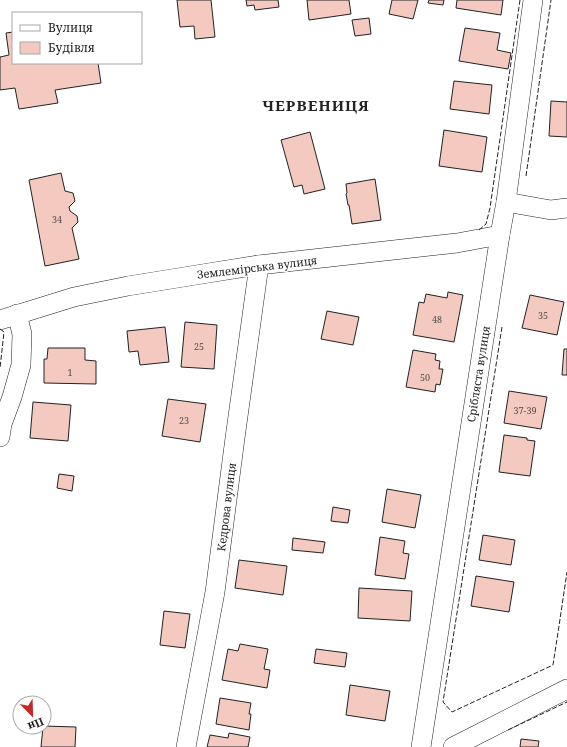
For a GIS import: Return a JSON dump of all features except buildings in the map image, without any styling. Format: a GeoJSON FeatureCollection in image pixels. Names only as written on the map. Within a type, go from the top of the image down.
{"type":"FeatureCollection","features":[{"type":"Feature","properties":{"kind":"street","name":"Срібляста вулиця"},"geometry":{"type":"LineString","coordinates":[[421,747],[506,202],[533,0]]}},
{"type":"Feature","properties":{"kind":"street"},"geometry":{"type":"LineString","coordinates":[[506,202],[551,210],[567,208]]}},
{"type":"Feature","properties":{"kind":"street","name":"Землемірська вулиця"},"geometry":{"type":"LineString","coordinates":[[8,317],[74,297],[128,286],[259,265],[457,243],[500,235]]}},
{"type":"Feature","properties":{"kind":"street","name":"Кедрова вулиця"},"geometry":{"type":"LineString","coordinates":[[186,747],[215,592],[259,265]]}},
{"type":"Feature","properties":{"kind":"street"},"geometry":{"type":"LineString","coordinates":[[0,437],[2,424],[12,397],[21,365],[22,334],[8,317]]}},
{"type":"Feature","properties":{"kind":"street"},"geometry":{"type":"LineString","coordinates":[[453,747],[567,689]]}},
{"type":"Feature","properties":{"kind":"fence"},"geometry":{"type":"LineString","coordinates":[[479,230],[486,224],[490,208],[520,0]]}},
{"type":"Feature","properties":{"kind":"fence"},"geometry":{"type":"LineString","coordinates":[[526,176],[551,0]]}},
{"type":"Feature","properties":{"kind":"fence"},"geometry":{"type":"LineString","coordinates":[[502,327],[443,702],[452,712],[553,665],[567,572]]}},
{"type":"Feature","properties":{"kind":"fence"},"geometry":{"type":"LineString","coordinates":[[0,329],[4,332],[0,368]]}},
{"type":"Feature","properties":{"kind":"fence"},"geometry":{"type":"LineString","coordinates":[[508,730],[567,702]]}},
{"type":"Feature","properties":{"kind":"district","name":"ЧЕРВЕНИЦЯ"},"geometry":{"type":"Point","coordinates":[316,105]}}]}
